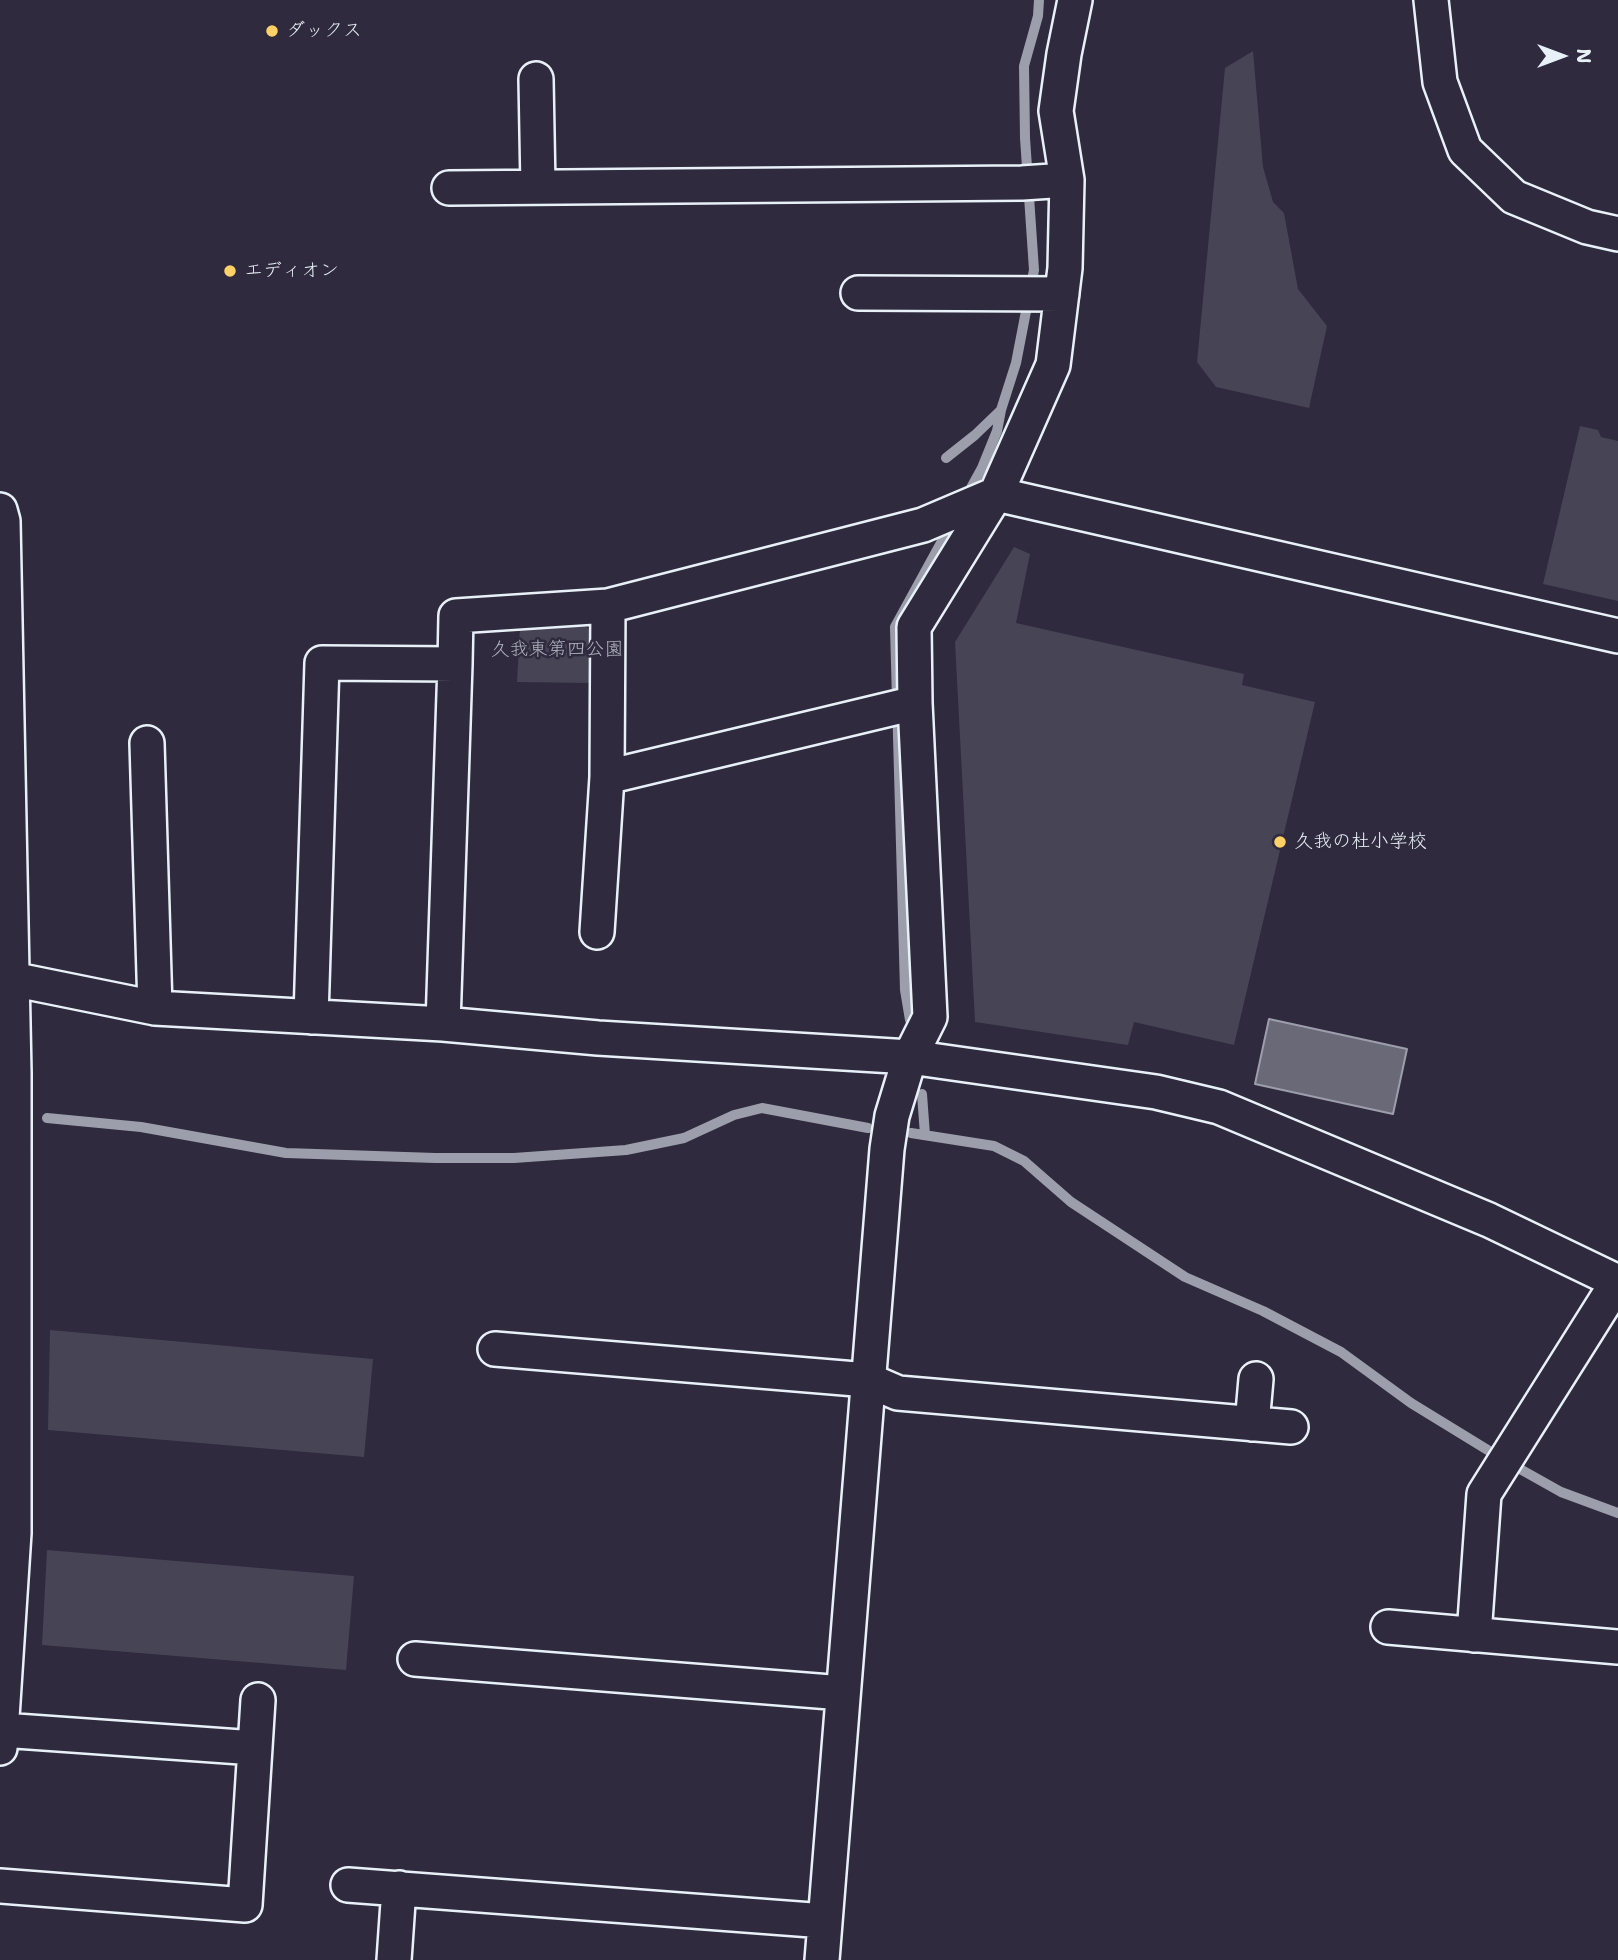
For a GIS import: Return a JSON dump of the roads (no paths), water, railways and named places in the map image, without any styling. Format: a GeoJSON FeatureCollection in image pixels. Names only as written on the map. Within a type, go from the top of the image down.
{"type":"FeatureCollection","features":[{"type":"Feature","properties":{"kind":"street"},"geometry":{"type":"LineString","coordinates":[[858,293],[1040,293],[1065,268],[1044,182],[1075,0]]}},
{"type":"Feature","properties":{"kind":"street"},"geometry":{"type":"LineString","coordinates":[[1431,0],[1440,82],[1465,150],[1514,197],[1587,228],[1618,234]]}},
{"type":"Feature","properties":{"kind":"street"},"geometry":{"type":"LineString","coordinates":[[536,79],[538,187]]}},
{"type":"Feature","properties":{"kind":"street"},"geometry":{"type":"LineString","coordinates":[[449,188],[1044,182]]}},
{"type":"Feature","properties":{"kind":"street"},"geometry":{"type":"LineString","coordinates":[[822,1960],[887,1149],[892,1116],[910,1057],[930,1017],[903,706],[914,627],[1053,365],[1040,293]]}},
{"type":"Feature","properties":{"kind":"street"},"geometry":{"type":"LineString","coordinates":[[443,1024],[456,616],[608,606],[923,525],[983,500],[1618,636]]}},
{"type":"Feature","properties":{"kind":"street"},"geometry":{"type":"LineString","coordinates":[[0,510],[12,979],[15,1533],[1,1739],[255,1748]]}},
{"type":"Feature","properties":{"kind":"street"},"geometry":{"type":"LineString","coordinates":[[597,932],[607,777],[608,606]]}},
{"type":"Feature","properties":{"kind":"street"},"geometry":{"type":"LineString","coordinates":[[312,1017],[321,663],[455,664]]}},
{"type":"Feature","properties":{"kind":"street"},"geometry":{"type":"LineString","coordinates":[[607,777],[903,706]]}},
{"type":"Feature","properties":{"kind":"street"},"geometry":{"type":"LineString","coordinates":[[147,744],[155,1008]]}},
{"type":"Feature","properties":{"kind":"street"},"geometry":{"type":"LineString","coordinates":[[12,979],[155,1008],[443,1024],[598,1038],[910,1057],[1156,1091],[1219,1107],[1489,1220],[1618,1281],[1484,1494],[1474,1635]]}},
{"type":"Feature","properties":{"kind":"street"},"geometry":{"type":"LineString","coordinates":[[495,1349],[868,1380],[898,1393],[1291,1427]]}},
{"type":"Feature","properties":{"kind":"street"},"geometry":{"type":"LineString","coordinates":[[1252,1423],[1256,1378]]}},
{"type":"Feature","properties":{"kind":"street"},"geometry":{"type":"LineString","coordinates":[[1388,1627],[1618,1647]]}},
{"type":"Feature","properties":{"kind":"street"},"geometry":{"type":"LineString","coordinates":[[415,1659],[843,1693]]}},
{"type":"Feature","properties":{"kind":"street"},"geometry":{"type":"LineString","coordinates":[[0,1886],[245,1905],[258,1700]]}},
{"type":"Feature","properties":{"kind":"street"},"geometry":{"type":"LineString","coordinates":[[348,1885],[825,1922]]}},
{"type":"Feature","properties":{"kind":"street"},"geometry":{"type":"LineString","coordinates":[[394,1960],[399,1888]]}},
{"type":"Feature","properties":{"kind":"water"},"geometry":{"type":"Polygon","coordinates":[[[1269,1019],[1407,1049],[1393,1114],[1255,1084],[1269,1019]]]}},
{"type":"Feature","properties":{"kind":"waterway"},"geometry":{"type":"LineString","coordinates":[[946,458],[1001,410],[1016,363],[1034,270],[1025,138],[1024,66],[1038,16],[1039,0]]}},
{"type":"Feature","properties":{"kind":"waterway"},"geometry":{"type":"LineString","coordinates":[[966,497],[982,468],[997,431],[1001,410]]}},
{"type":"Feature","properties":{"kind":"waterway"},"geometry":{"type":"LineString","coordinates":[[910,1020],[905,990],[895,627],[953,521]]}},
{"type":"Feature","properties":{"kind":"waterway"},"geometry":{"type":"LineString","coordinates":[[922,1094],[925,1135]]}},
{"type":"Feature","properties":{"kind":"waterway"},"geometry":{"type":"LineString","coordinates":[[47,1118],[141,1127],[286,1153],[435,1158],[514,1158],[626,1150],[684,1138],[734,1115],[762,1108],[868,1128]]}},
{"type":"Feature","properties":{"kind":"waterway"},"geometry":{"type":"LineString","coordinates":[[911,1133],[994,1146],[1024,1161],[1071,1202],[1185,1277],[1263,1311],[1341,1352],[1411,1403],[1561,1492],[1618,1513]]}},
{"type":"Feature","properties":{"kind":"place","name":"ダックス"},"geometry":{"type":"Point","coordinates":[272,31]}},
{"type":"Feature","properties":{"kind":"place","name":"エディオン"},"geometry":{"type":"Point","coordinates":[230,271]}},
{"type":"Feature","properties":{"kind":"place","name":"久我の杜小学校"},"geometry":{"type":"Point","coordinates":[1280,842]}},
{"type":"Feature","properties":{"kind":"park label","name":"久我東第四公園"},"geometry":{"type":"Point","coordinates":[557,650]}}]}
